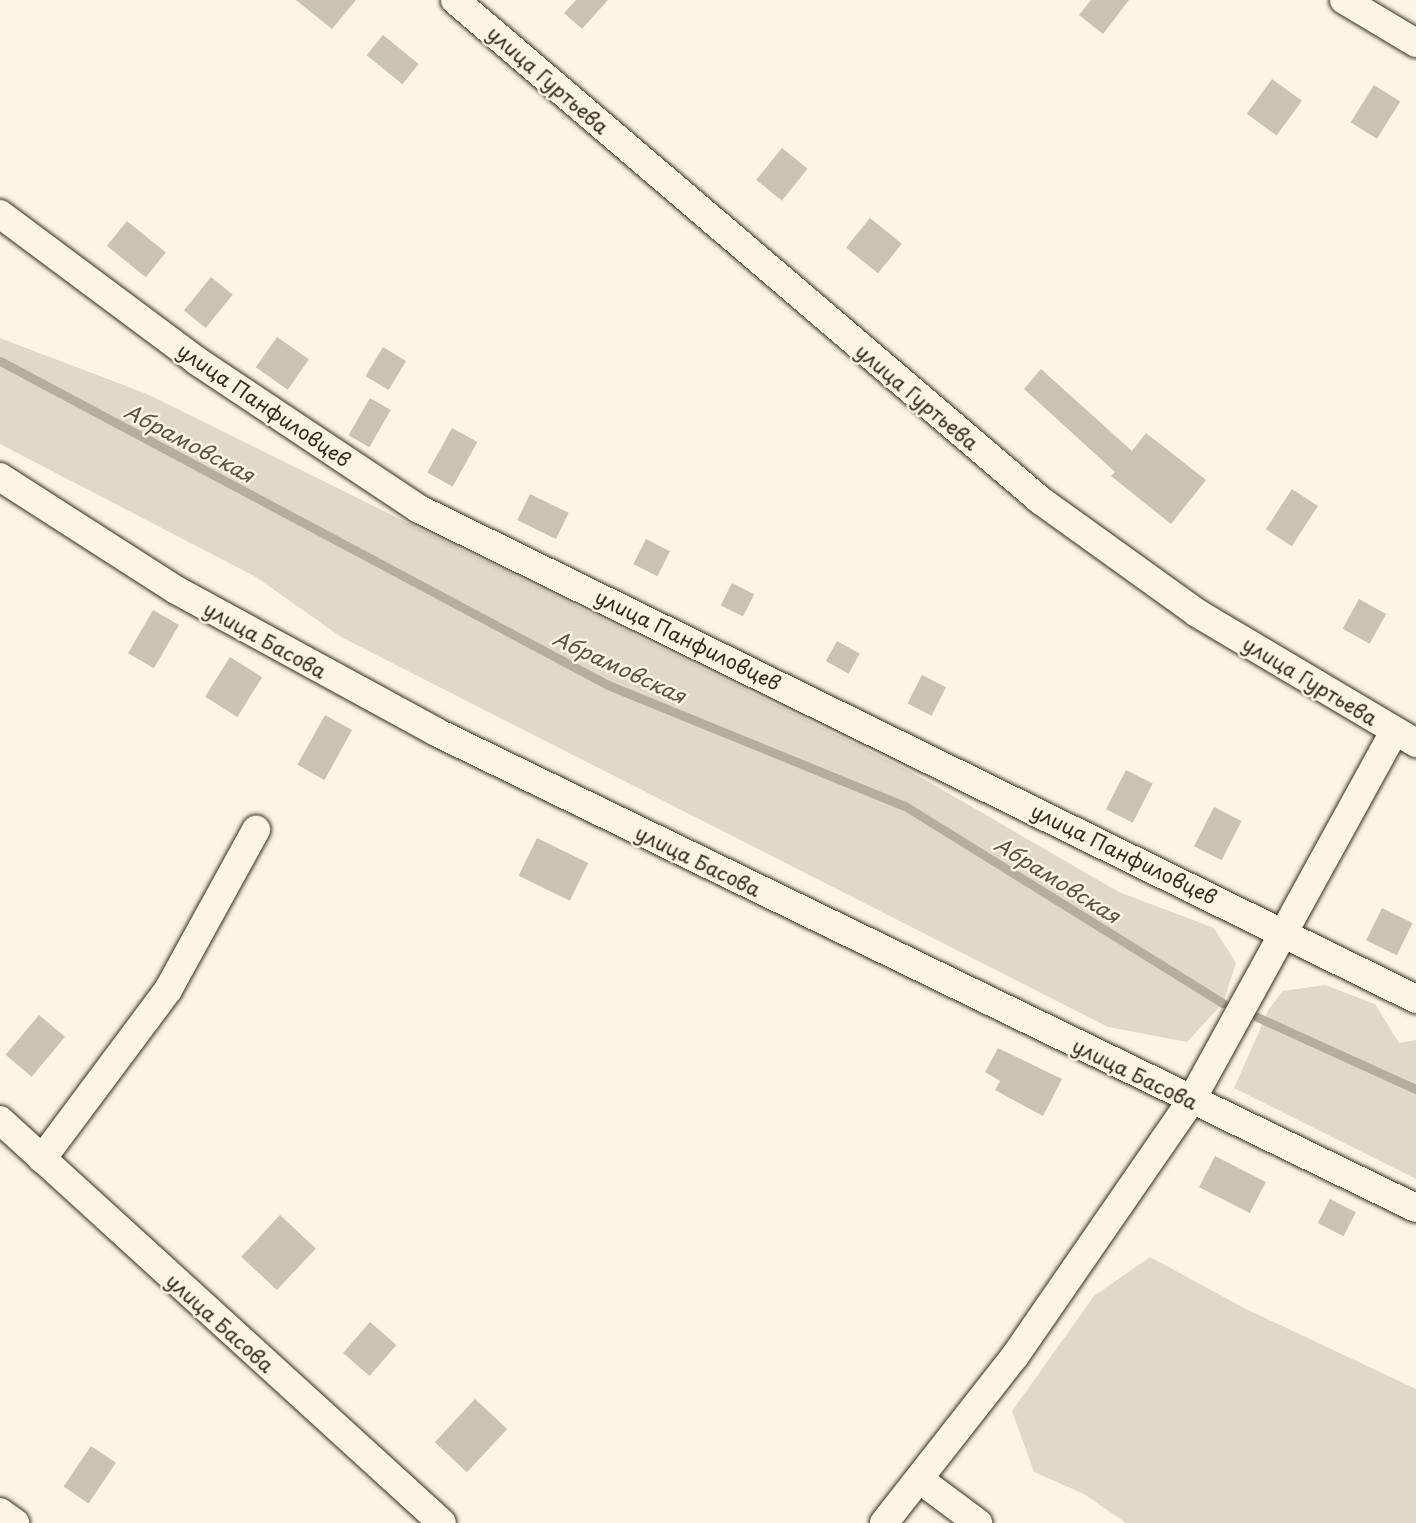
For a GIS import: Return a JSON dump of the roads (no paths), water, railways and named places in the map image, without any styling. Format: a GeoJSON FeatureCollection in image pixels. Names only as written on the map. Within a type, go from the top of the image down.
{"type":"FeatureCollection","features":[{"type":"Feature","properties":{"kind":"street","name":"улица Гуртьева"},"geometry":{"type":"LineString","coordinates":[[455,0],[1040,500],[1197,613],[1405,737]]}},
{"type":"Feature","properties":{"kind":"street"},"geometry":{"type":"LineString","coordinates":[[1344,0],[1416,43]]}},
{"type":"Feature","properties":{"kind":"street","name":"улица Панфиловцев"},"geometry":{"type":"LineString","coordinates":[[0,214],[196,361],[419,509],[1416,999]]}},
{"type":"Feature","properties":{"kind":"street","name":"улица Басова"},"geometry":{"type":"LineString","coordinates":[[0,477],[176,590],[309,666],[807,916],[1416,1208]]}},
{"type":"Feature","properties":{"kind":"street"},"geometry":{"type":"LineString","coordinates":[[884,1523],[1028,1337],[1191,1101],[1285,933],[1405,737]]}},
{"type":"Feature","properties":{"kind":"street"},"geometry":{"type":"LineString","coordinates":[[42,1159],[168,990],[256,830]]}},
{"type":"Feature","properties":{"kind":"street","name":"улица Басова"},"geometry":{"type":"LineString","coordinates":[[0,1120],[442,1523]]}},
{"type":"Feature","properties":{"kind":"street"},"geometry":{"type":"LineString","coordinates":[[919,1479],[978,1523]]}},
{"type":"Feature","properties":{"kind":"street"},"geometry":{"type":"LineString","coordinates":[[0,1512],[15,1523]]}},
{"type":"Feature","properties":{"kind":"waterway","name":"Абрамовская"},"geometry":{"type":"LineString","coordinates":[[0,361],[608,685],[905,806],[1223,1003]]}},
{"type":"Feature","properties":{"kind":"waterway","name":"Абрамовская"},"geometry":{"type":"LineString","coordinates":[[1257,1017],[1416,1089]]}}]}
